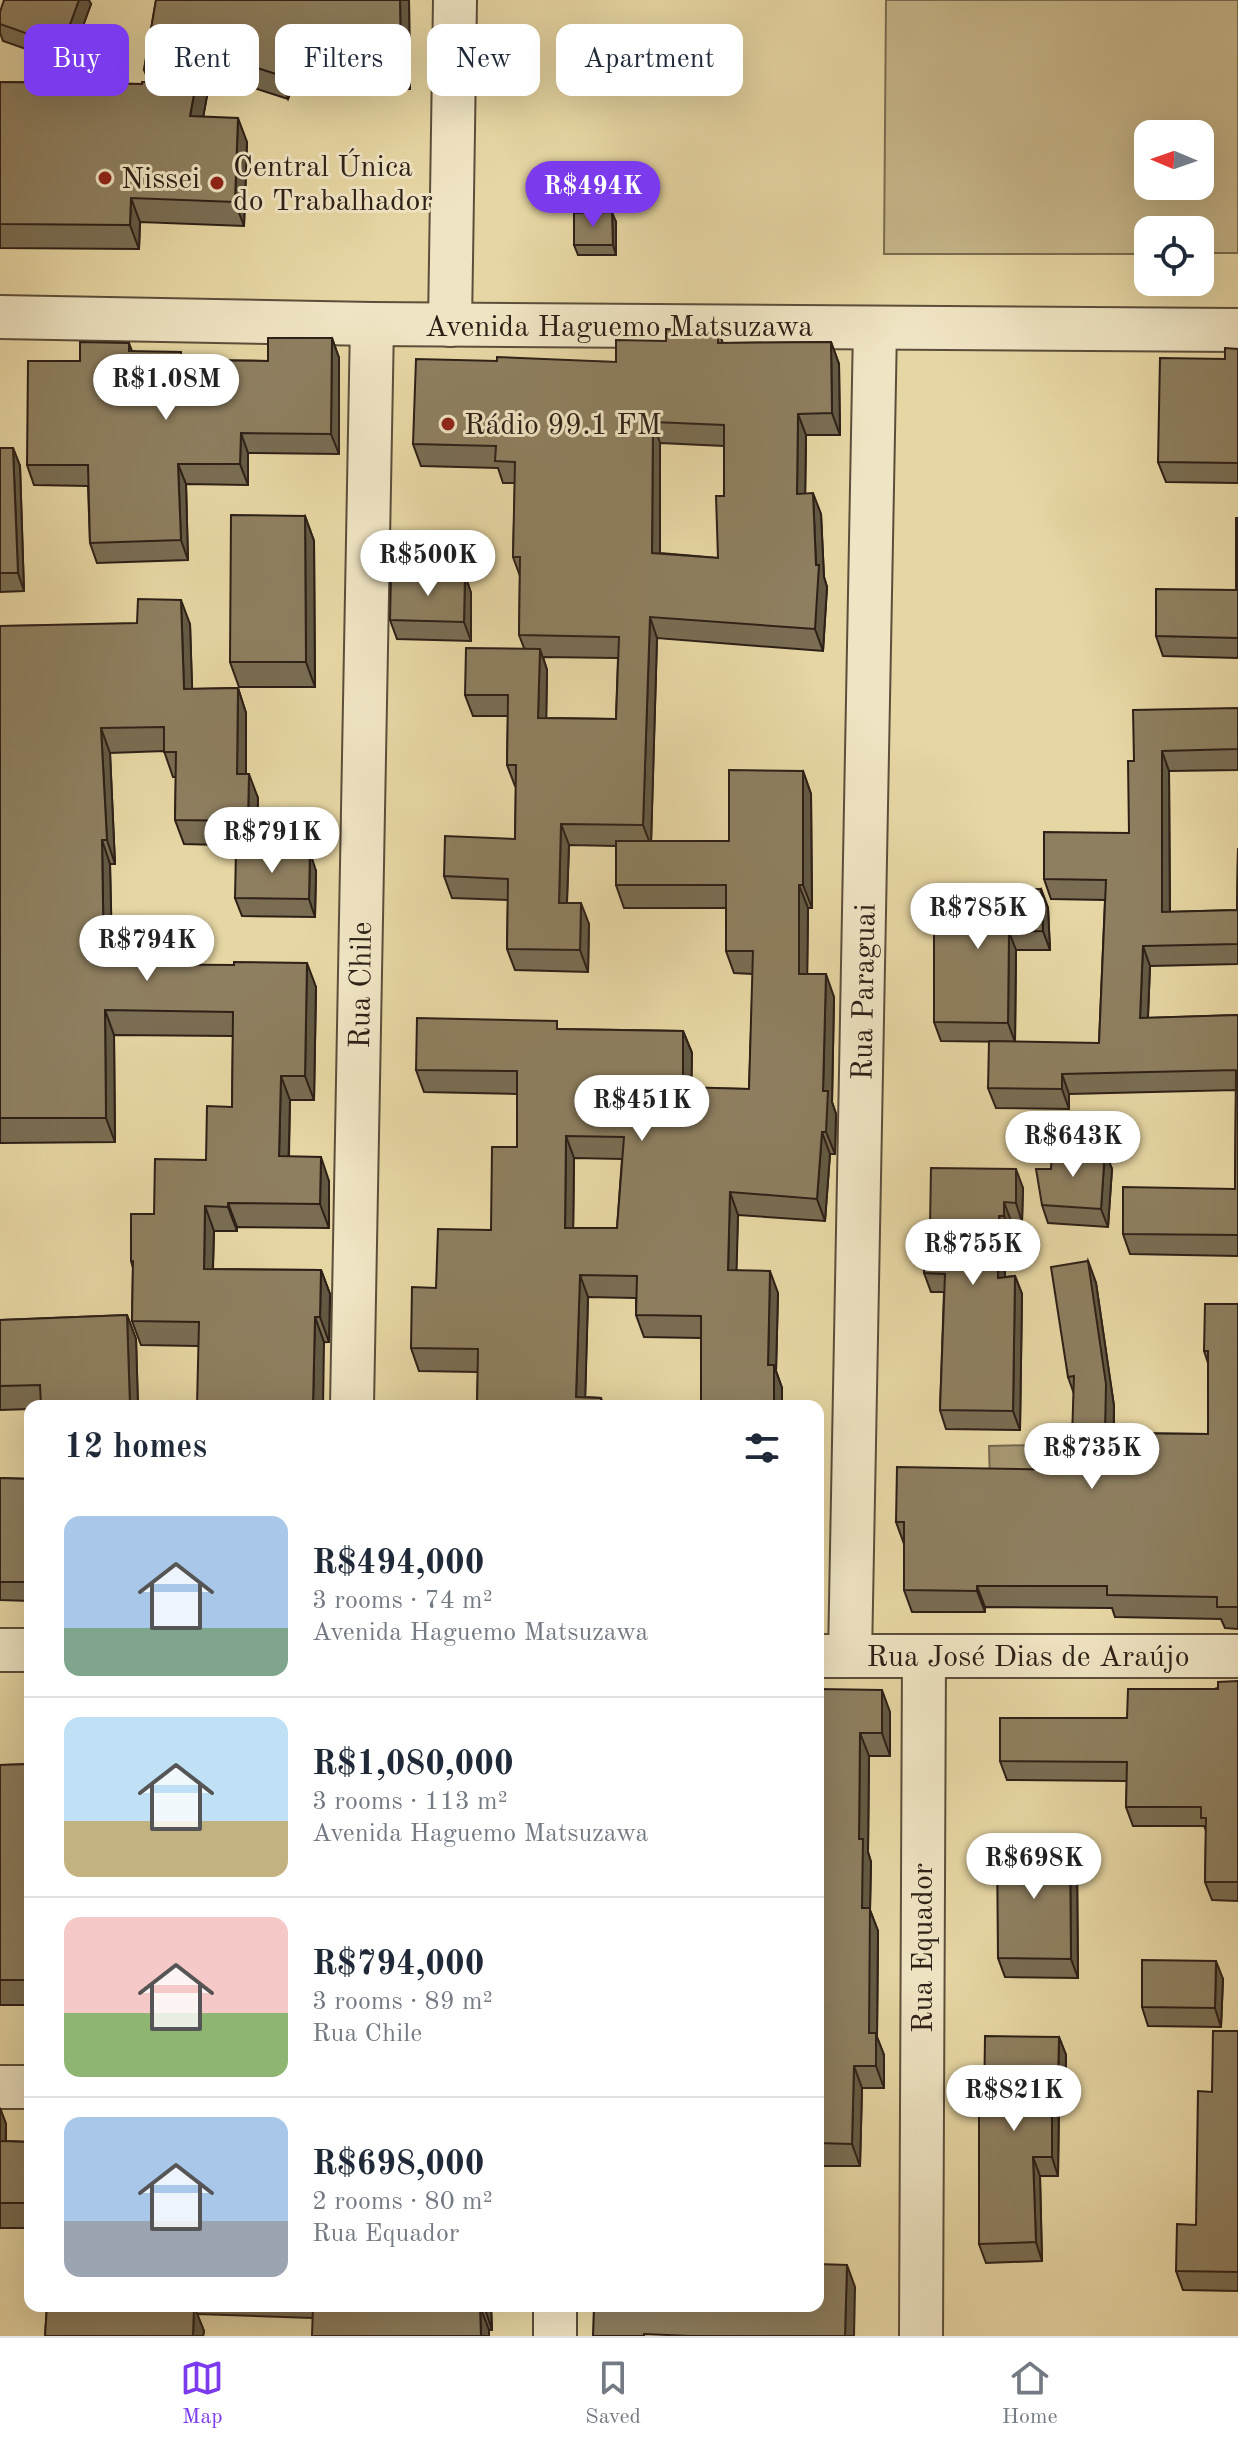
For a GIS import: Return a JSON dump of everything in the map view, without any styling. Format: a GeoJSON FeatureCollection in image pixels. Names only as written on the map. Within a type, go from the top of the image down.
{"type":"FeatureCollection","features":[{"type":"Feature","properties":{"kind":"street"},"geometry":{"type":"LineString","coordinates":[[450,325],[455,0]]}},
{"type":"Feature","properties":{"kind":"street","name":"Avenida Haguemo Matsuzawa"},"geometry":{"type":"LineString","coordinates":[[0,317],[450,325],[1238,330]]}},
{"type":"Feature","properties":{"kind":"street","name":"Rua Chile"},"geometry":{"type":"LineString","coordinates":[[352,1400],[372,324]]}},
{"type":"Feature","properties":{"kind":"street","name":"Rua Paraguai"},"geometry":{"type":"LineString","coordinates":[[834,1656],[875,328]]}},
{"type":"Feature","properties":{"kind":"street"},"geometry":{"type":"LineString","coordinates":[[0,1650],[24,1650]]}},
{"type":"Feature","properties":{"kind":"street","name":"Rua José Dias de Araújo"},"geometry":{"type":"LineString","coordinates":[[834,1656],[1238,1656]]}},
{"type":"Feature","properties":{"kind":"street","name":"Rua Equador"},"geometry":{"type":"LineString","coordinates":[[921,2336],[924,1657]]}},
{"type":"Feature","properties":{"kind":"street"},"geometry":{"type":"LineString","coordinates":[[0,2087],[24,2087]]}},
{"type":"Feature","properties":{"kind":"street"},"geometry":{"type":"LineString","coordinates":[[555,2312],[555,2336]]}},
{"type":"Feature","properties":{"kind":"shaded area"},"geometry":{"type":"Polygon","coordinates":[[[886,0],[1238,0],[1238,253],[1214,253],[1214,216],[1134,216],[1134,254],[884,254],[886,0]]]}},
{"type":"Feature","properties":{"kind":"shaded area"},"geometry":{"type":"Polygon","coordinates":[[[1033,1445],[1034,1483],[990,1485],[989,1446],[1033,1445]]]}},
{"type":"Feature","properties":{"kind":"building"},"geometry":{"type":"Polygon","coordinates":[[[4,0],[79,0],[70,24],[24,24],[24,33],[0,24],[4,0]]]}},
{"type":"Feature","properties":{"kind":"building"},"geometry":{"type":"Polygon","coordinates":[[[156,0],[400,0],[400,24],[275,24],[275,74],[259,69],[259,24],[152,24],[156,0]]]}},
{"type":"Feature","properties":{"kind":"building"},"geometry":{"type":"Polygon","coordinates":[[[0,82],[24,82],[24,96],[129,96],[129,84],[145,82],[145,96],[194,96],[190,116],[238,118],[235,202],[131,198],[130,225],[0,224],[0,82]]]}},
{"type":"Feature","properties":{"kind":"building"},"geometry":{"type":"Polygon","coordinates":[[[612,212],[613,245],[574,245],[574,213],[612,212]]]}},
{"type":"Feature","properties":{"kind":"building"},"geometry":{"type":"Polygon","coordinates":[[[666,329],[718,331],[718,343],[831,342],[832,413],[798,414],[797,494],[813,493],[816,565],[819,565],[815,629],[650,617],[643,825],[561,824],[559,903],[581,903],[580,950],[507,949],[508,879],[444,876],[445,836],[515,839],[516,765],[507,765],[508,695],[465,695],[466,648],[540,649],[538,718],[616,719],[619,637],[519,635],[520,557],[513,557],[515,462],[495,461],[496,446],[413,444],[416,359],[497,361],[497,357],[616,362],[616,340],[666,341],[666,329]],[[653,422],[652,553],[718,558],[716,496],[724,496],[724,425],[653,422]]]}},
{"type":"Feature","properties":{"kind":"building"},"geometry":{"type":"Polygon","coordinates":[[[268,338],[332,338],[331,434],[241,433],[240,464],[178,464],[181,540],[90,543],[88,465],[27,465],[28,361],[80,361],[80,342],[129,343],[129,351],[181,352],[181,360],[268,361],[268,338]]]}},
{"type":"Feature","properties":{"kind":"building"},"geometry":{"type":"Polygon","coordinates":[[[1225,348],[1238,349],[1238,463],[1158,462],[1160,358],[1225,359],[1225,348]]]}},
{"type":"Feature","properties":{"kind":"building"},"geometry":{"type":"Polygon","coordinates":[[[0,448],[13,448],[18,573],[0,573],[0,448]]]}},
{"type":"Feature","properties":{"kind":"building"},"geometry":{"type":"Polygon","coordinates":[[[231,515],[305,516],[306,662],[230,662],[231,515]]]}},
{"type":"Feature","properties":{"kind":"building"},"geometry":{"type":"Polygon","coordinates":[[[1236,518],[1238,638],[1156,636],[1156,589],[1236,590],[1236,518]]]}},
{"type":"Feature","properties":{"kind":"building"},"geometry":{"type":"Polygon","coordinates":[[[391,574],[465,575],[464,622],[390,620],[391,574]]]}},
{"type":"Feature","properties":{"kind":"building"},"geometry":{"type":"Polygon","coordinates":[[[138,599],[181,600],[184,689],[238,688],[237,774],[249,774],[248,821],[175,820],[176,752],[164,752],[164,727],[101,728],[107,840],[102,840],[104,964],[307,963],[305,1076],[281,1076],[279,1156],[321,1157],[320,1204],[228,1203],[228,1207],[205,1206],[204,1269],[321,1270],[320,1317],[315,1317],[313,1400],[197,1400],[199,1322],[132,1321],[131,1214],[154,1214],[155,1159],[206,1160],[207,1106],[232,1107],[233,1012],[105,1010],[106,1118],[0,1118],[0,626],[137,623],[138,599]]]}},
{"type":"Feature","properties":{"kind":"building"},"geometry":{"type":"Polygon","coordinates":[[[1238,708],[1238,749],[1162,751],[1162,912],[1237,910],[1238,848],[1238,944],[1143,946],[1140,1018],[1238,1015],[1238,1235],[1123,1234],[1123,1187],[1235,1189],[1236,1070],[1062,1074],[1062,1089],[988,1088],[989,1041],[1099,1043],[1106,880],[1044,879],[1044,832],[1129,833],[1128,761],[1134,761],[1133,710],[1238,708]]]}},
{"type":"Feature","properties":{"kind":"building"},"geometry":{"type":"Polygon","coordinates":[[[729,770],[803,771],[799,974],[826,974],[823,1091],[828,1091],[817,1199],[730,1192],[728,1270],[770,1271],[768,1365],[774,1365],[774,1400],[701,1400],[701,1316],[636,1315],[637,1276],[580,1275],[576,1397],[601,1400],[477,1400],[478,1349],[411,1348],[412,1287],[436,1288],[438,1229],[491,1230],[492,1147],[517,1147],[517,1071],[416,1070],[417,1018],[557,1021],[557,1029],[683,1031],[683,1087],[749,1089],[753,951],[726,951],[726,885],[616,885],[616,841],[729,841],[729,770]],[[566,1136],[565,1228],[617,1228],[624,1137],[566,1136]]]}},
{"type":"Feature","properties":{"kind":"building"},"geometry":{"type":"Polygon","coordinates":[[[236,850],[310,852],[309,899],[235,898],[236,850]]]}},
{"type":"Feature","properties":{"kind":"building"},"geometry":{"type":"Polygon","coordinates":[[[1041,889],[1043,931],[1009,932],[1008,1023],[934,1022],[934,892],[1041,889]]]}},
{"type":"Feature","properties":{"kind":"building"},"geometry":{"type":"Polygon","coordinates":[[[1052,1147],[1105,1150],[1101,1209],[1042,1205],[1036,1169],[1051,1169],[1052,1147]]]}},
{"type":"Feature","properties":{"kind":"building"},"geometry":{"type":"Polygon","coordinates":[[[931,1168],[1016,1169],[1016,1203],[1004,1202],[1004,1216],[999,1216],[998,1278],[1015,1276],[1013,1411],[940,1410],[945,1274],[924,1273],[925,1226],[930,1226],[931,1168]]]}},
{"type":"Feature","properties":{"kind":"building"},"geometry":{"type":"Polygon","coordinates":[[[1088,1261],[1106,1384],[1105,1433],[1208,1434],[1205,1304],[1238,1304],[1238,1607],[1217,1607],[1217,1597],[1107,1595],[1107,1586],[977,1586],[977,1591],[904,1590],[904,1522],[896,1522],[897,1467],[1071,1470],[1074,1376],[1068,1377],[1051,1267],[1088,1261]]]}},
{"type":"Feature","properties":{"kind":"building"},"geometry":{"type":"Polygon","coordinates":[[[127,1315],[130,1400],[41,1400],[40,1385],[0,1386],[0,1320],[127,1315]]]}},
{"type":"Feature","properties":{"kind":"building"},"geometry":{"type":"Polygon","coordinates":[[[0,1478],[24,1479],[24,1582],[0,1582],[0,1478]]]}},
{"type":"Feature","properties":{"kind":"building"},"geometry":{"type":"Polygon","coordinates":[[[1238,1681],[1238,1882],[1205,1882],[1206,1818],[1201,1818],[1201,1807],[1126,1807],[1127,1762],[1000,1761],[1000,1718],[1127,1718],[1128,1689],[1218,1689],[1218,1682],[1238,1681]]]}},
{"type":"Feature","properties":{"kind":"building"},"geometry":{"type":"Polygon","coordinates":[[[824,1689],[882,1690],[882,1733],[860,1733],[862,1908],[870,1908],[869,2033],[876,2033],[876,2066],[854,2066],[852,2144],[824,2143],[824,1689]]]}},
{"type":"Feature","properties":{"kind":"building"},"geometry":{"type":"Polygon","coordinates":[[[24,1764],[24,1980],[0,1980],[0,1765],[24,1764]]]}},
{"type":"Feature","properties":{"kind":"building"},"geometry":{"type":"Polygon","coordinates":[[[997,1843],[1070,1844],[1071,1959],[998,1958],[997,1843]]]}},
{"type":"Feature","properties":{"kind":"building"},"geometry":{"type":"Polygon","coordinates":[[[1142,1960],[1216,1961],[1215,2008],[1142,2007],[1142,1960]]]}},
{"type":"Feature","properties":{"kind":"building"},"geometry":{"type":"Polygon","coordinates":[[[1213,2031],[1238,2031],[1238,2272],[1176,2271],[1177,2224],[1196,2225],[1198,2091],[1212,2092],[1213,2031]]]}},
{"type":"Feature","properties":{"kind":"building"},"geometry":{"type":"Polygon","coordinates":[[[985,2036],[1059,2037],[1058,2084],[1052,2084],[1052,2157],[1033,2157],[1036,2242],[979,2244],[979,2109],[984,2109],[985,2036]]]}},
{"type":"Feature","properties":{"kind":"building"},"geometry":{"type":"Polygon","coordinates":[[[0,2141],[24,2142],[24,2203],[0,2203],[0,2141]]]}},
{"type":"Feature","properties":{"kind":"building"},"geometry":{"type":"Polygon","coordinates":[[[824,2264],[847,2265],[845,2336],[593,2336],[594,2312],[824,2312],[824,2264]]]}},
{"type":"Feature","properties":{"kind":"building"},"geometry":{"type":"Polygon","coordinates":[[[47,2312],[194,2312],[193,2336],[45,2336],[47,2312]]]}},
{"type":"Feature","properties":{"kind":"building"},"geometry":{"type":"Polygon","coordinates":[[[313,2312],[480,2312],[481,2336],[312,2336],[313,2312]]]}},
{"type":"Feature","properties":{"kind":"place","name":"Nissei"},"geometry":{"type":"Point","coordinates":[105,178]}},
{"type":"Feature","properties":{"kind":"place","name":"Central Única do Trabalhador"},"geometry":{"type":"Point","coordinates":[217,183]}},
{"type":"Feature","properties":{"kind":"place","name":"Rádio 99.1 FM"},"geometry":{"type":"Point","coordinates":[448,424]}}]}
